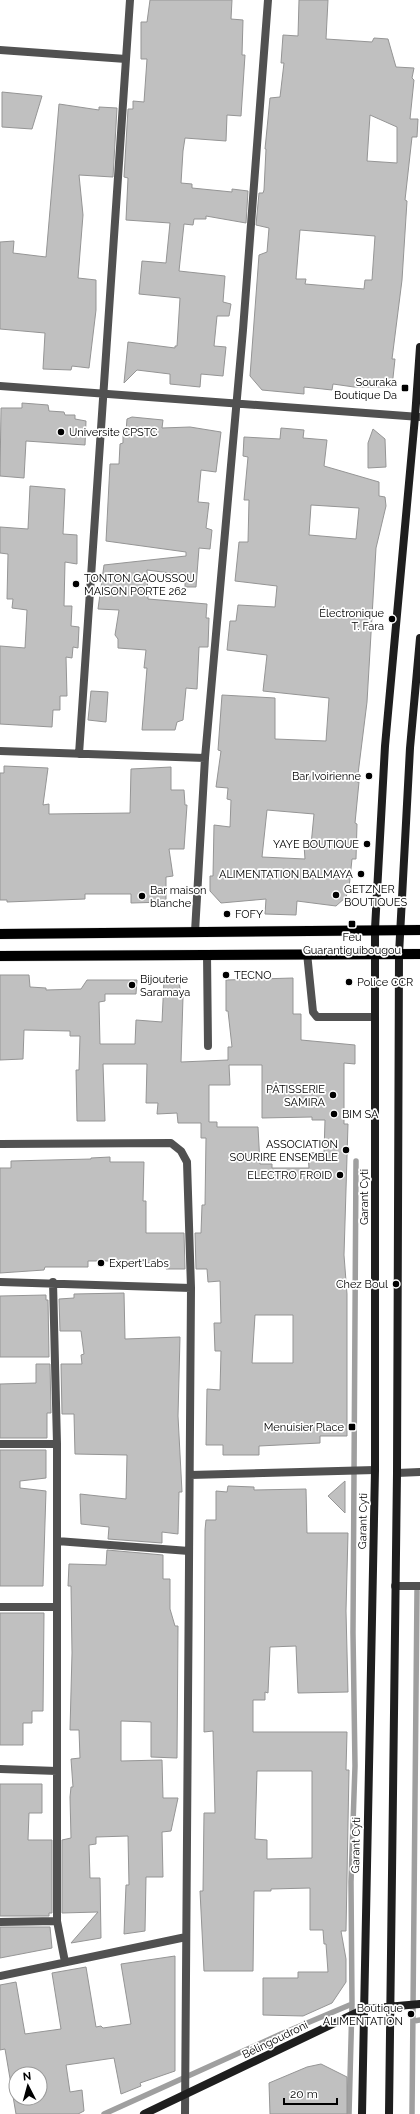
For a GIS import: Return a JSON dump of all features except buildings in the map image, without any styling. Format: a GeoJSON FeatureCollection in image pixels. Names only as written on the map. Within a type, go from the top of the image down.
{"type":"FeatureCollection","features":[{"type":"Feature","properties":{"kind":"main road","name":"Garant Cyti"},"geometry":{"type":"LineString","coordinates":[[362,2114],[375,1470],[374,953],[385,746],[418,417],[420,347]]}},
{"type":"Feature","properties":{"kind":"main road"},"geometry":{"type":"LineString","coordinates":[[389,2114],[397,1473],[399,930],[410,748],[420,638]]}},
{"type":"Feature","properties":{"kind":"main road"},"geometry":{"type":"LineString","coordinates":[[0,934],[375,929],[420,930]]}},
{"type":"Feature","properties":{"kind":"main road"},"geometry":{"type":"LineString","coordinates":[[0,956],[307,953],[420,954]]}},
{"type":"Feature","properties":{"kind":"main road","name":"Bélingoudroni"},"geometry":{"type":"LineString","coordinates":[[144,2114],[185,2096],[364,2009],[420,2004]]}},
{"type":"Feature","properties":{"kind":"street"},"geometry":{"type":"LineString","coordinates":[[79,754],[130,0]]}},
{"type":"Feature","properties":{"kind":"street"},"geometry":{"type":"LineString","coordinates":[[195,932],[205,758],[237,404],[268,0]]}},
{"type":"Feature","properties":{"kind":"street"},"geometry":{"type":"LineString","coordinates":[[0,50],[126,59]]}},
{"type":"Feature","properties":{"kind":"street"},"geometry":{"type":"LineString","coordinates":[[0,386],[418,417]]}},
{"type":"Feature","properties":{"kind":"street"},"geometry":{"type":"LineString","coordinates":[[0,751],[205,758]]}},
{"type":"Feature","properties":{"kind":"street"},"geometry":{"type":"LineString","coordinates":[[307,953],[313,1012],[317,1017],[374,1017]]}},
{"type":"Feature","properties":{"kind":"street"},"geometry":{"type":"LineString","coordinates":[[207,954],[208,1046]]}},
{"type":"Feature","properties":{"kind":"street"},"geometry":{"type":"LineString","coordinates":[[0,1144],[172,1143],[181,1151],[187,1162],[191,1288],[185,2114]]}},
{"type":"Feature","properties":{"kind":"street"},"geometry":{"type":"LineString","coordinates":[[0,1282],[53,1282],[191,1288]]}},
{"type":"Feature","properties":{"kind":"street"},"geometry":{"type":"LineString","coordinates":[[53,1282],[57,1444],[57,1921],[65,1962]]}},
{"type":"Feature","properties":{"kind":"street"},"geometry":{"type":"LineString","coordinates":[[0,1444],[57,1444]]}},
{"type":"Feature","properties":{"kind":"street"},"geometry":{"type":"LineString","coordinates":[[190,1474],[375,1470]]}},
{"type":"Feature","properties":{"kind":"street"},"geometry":{"type":"LineString","coordinates":[[397,1473],[420,1472]]}},
{"type":"Feature","properties":{"kind":"street"},"geometry":{"type":"LineString","coordinates":[[57,1541],[189,1551]]}},
{"type":"Feature","properties":{"kind":"street"},"geometry":{"type":"LineString","coordinates":[[396,1586],[420,1586]]}},
{"type":"Feature","properties":{"kind":"street"},"geometry":{"type":"LineString","coordinates":[[0,1606],[57,1607]]}},
{"type":"Feature","properties":{"kind":"street"},"geometry":{"type":"LineString","coordinates":[[0,1769],[57,1771]]}},
{"type":"Feature","properties":{"kind":"street"},"geometry":{"type":"LineString","coordinates":[[0,1922],[57,1921]]}},
{"type":"Feature","properties":{"kind":"street"},"geometry":{"type":"LineString","coordinates":[[0,1976],[186,1937]]}},
{"type":"Feature","properties":{"kind":"waterway"},"geometry":{"type":"LineString","coordinates":[[349,2114],[352,2004],[351,1882],[355,1766],[353,1633],[356,1161]]}},
{"type":"Feature","properties":{"kind":"waterway"},"geometry":{"type":"LineString","coordinates":[[412,2114],[417,1591]]}},
{"type":"Feature","properties":{"kind":"waterway"},"geometry":{"type":"LineString","coordinates":[[104,2114],[281,2034],[352,2004]]}},
{"type":"Feature","properties":{"kind":"waterway"},"geometry":{"type":"LineString","coordinates":[[414,2021],[420,2020]]}},
{"type":"Feature","properties":{"kind":"place","name":"Souraka Boutique Da"},"geometry":{"type":"Point","coordinates":[405,388]}},
{"type":"Feature","properties":{"kind":"place","name":"Universite CPSTC"},"geometry":{"type":"Point","coordinates":[61,432]}},
{"type":"Feature","properties":{"kind":"place","name":"TONTON GAOUSSOU MAISON PORTE 262"},"geometry":{"type":"Point","coordinates":[76,584]}},
{"type":"Feature","properties":{"kind":"place","name":"Électronique T. Fara"},"geometry":{"type":"Point","coordinates":[392,619]}},
{"type":"Feature","properties":{"kind":"place","name":"Bar Ivoirienne"},"geometry":{"type":"Point","coordinates":[369,776]}},
{"type":"Feature","properties":{"kind":"place","name":"YAYE BOUTIQUE"},"geometry":{"type":"Point","coordinates":[367,844]}},
{"type":"Feature","properties":{"kind":"place","name":"ALIMENTATION BALMAYA"},"geometry":{"type":"Point","coordinates":[361,874]}},
{"type":"Feature","properties":{"kind":"place","name":"GETZNER BOUTIQUES"},"geometry":{"type":"Point","coordinates":[336,895]}},
{"type":"Feature","properties":{"kind":"place","name":"Bar maison blanche"},"geometry":{"type":"Point","coordinates":[142,896]}},
{"type":"Feature","properties":{"kind":"place","name":"FOFY"},"geometry":{"type":"Point","coordinates":[227,914]}},
{"type":"Feature","properties":{"kind":"place","name":"Feu Guarantiguibougou"},"geometry":{"type":"Point","coordinates":[352,924]}},
{"type":"Feature","properties":{"kind":"place","name":"TECNO"},"geometry":{"type":"Point","coordinates":[226,975]}},
{"type":"Feature","properties":{"kind":"place","name":"Police CCR"},"geometry":{"type":"Point","coordinates":[349,982]}},
{"type":"Feature","properties":{"kind":"place","name":"Bijouterie Saramaya"},"geometry":{"type":"Point","coordinates":[132,985]}},
{"type":"Feature","properties":{"kind":"place","name":"PÂTISSERIE SAMIRA"},"geometry":{"type":"Point","coordinates":[333,1095]}},
{"type":"Feature","properties":{"kind":"place","name":"BIM SA"},"geometry":{"type":"Point","coordinates":[334,1114]}},
{"type":"Feature","properties":{"kind":"place","name":"ASSOCIATION SOURIRE ENSEMBLE"},"geometry":{"type":"Point","coordinates":[346,1150]}},
{"type":"Feature","properties":{"kind":"place","name":"ELECTRO FROID"},"geometry":{"type":"Point","coordinates":[340,1175]}},
{"type":"Feature","properties":{"kind":"place","name":"Expert'Labs"},"geometry":{"type":"Point","coordinates":[101,1263]}},
{"type":"Feature","properties":{"kind":"place","name":"Chez Boul"},"geometry":{"type":"Point","coordinates":[396,1284]}},
{"type":"Feature","properties":{"kind":"place","name":"Menuisier Place"},"geometry":{"type":"Point","coordinates":[352,1427]}},
{"type":"Feature","properties":{"kind":"place","name":"Boutique ALIMENTATION"},"geometry":{"type":"Point","coordinates":[411,2014]}}]}
